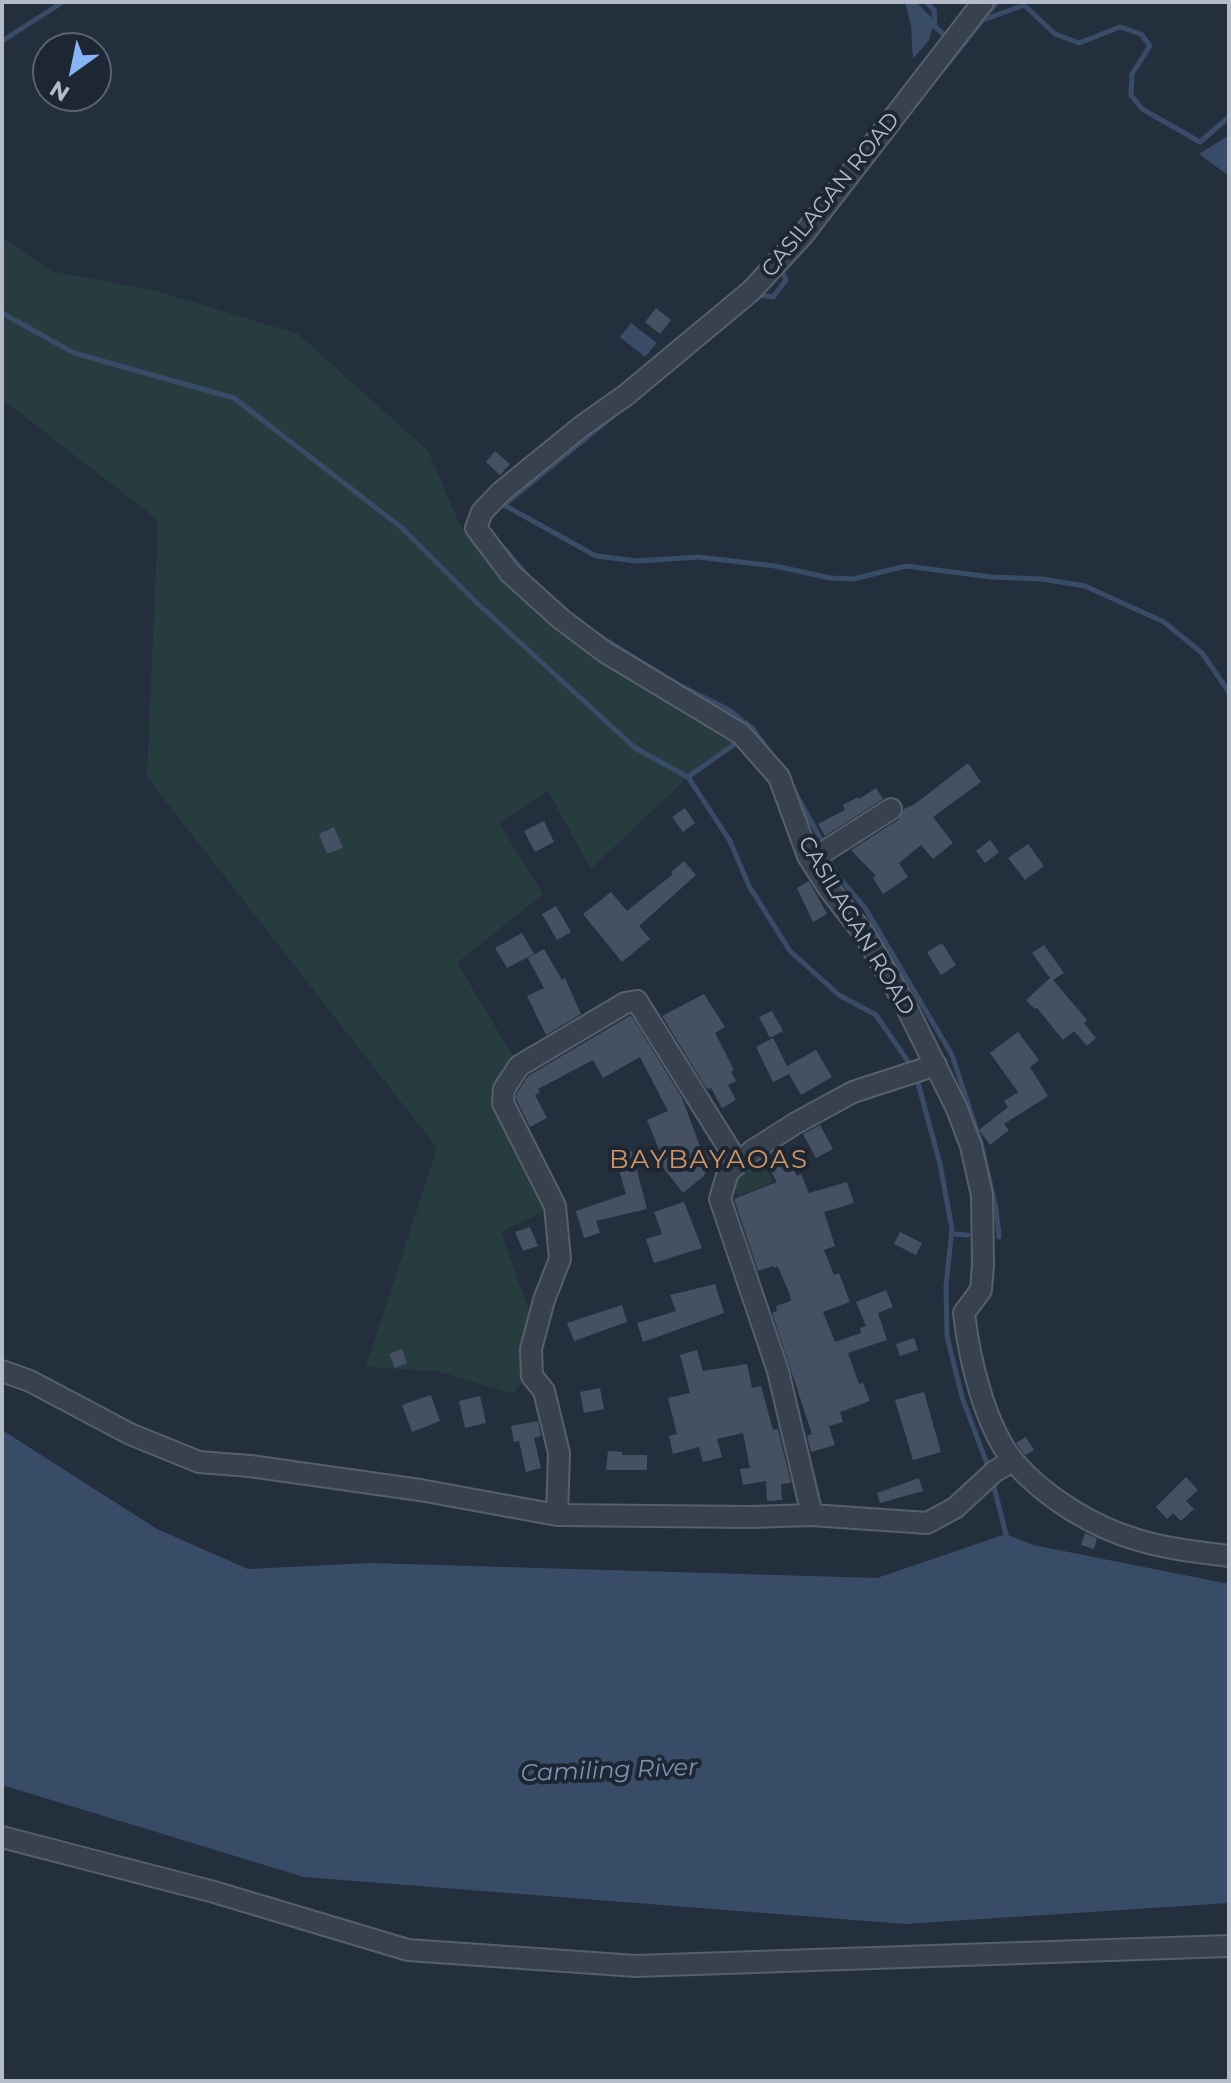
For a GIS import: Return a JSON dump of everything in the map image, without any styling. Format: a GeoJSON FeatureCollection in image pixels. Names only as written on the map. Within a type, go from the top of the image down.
{"type":"FeatureCollection","features":[{"type":"Feature","properties":{"kind":"street","name":"CASILAGAN ROAD"},"geometry":{"type":"LineString","coordinates":[[983,2],[803,235],[751,291],[626,395],[582,426],[501,492],[477,521],[479,534],[502,564],[561,619],[605,652],[721,720],[758,751],[779,777],[799,837],[829,889],[864,934],[906,1006],[971,1146],[982,1195],[983,1264],[981,1290],[964,1313],[979,1389],[1013,1461],[1062,1503],[1110,1530],[1141,1541],[1229,1556]]}},
{"type":"Feature","properties":{"kind":"street"},"geometry":{"type":"LineString","coordinates":[[811,860],[891,809]]}},
{"type":"Feature","properties":{"kind":"street"},"geometry":{"type":"LineString","coordinates":[[557,1515],[559,1453],[544,1391],[532,1376],[531,1349],[544,1300],[560,1259],[555,1206],[503,1103],[504,1089],[519,1066],[625,1003],[637,1001],[738,1163]]}},
{"type":"Feature","properties":{"kind":"street"},"geometry":{"type":"LineString","coordinates":[[812,1515],[778,1371],[720,1199],[728,1172],[796,1123],[853,1092],[936,1065]]}},
{"type":"Feature","properties":{"kind":"street"},"geometry":{"type":"LineString","coordinates":[[2,1371],[30,1381],[130,1434],[199,1462],[250,1466],[420,1490],[557,1515],[812,1515],[927,1523],[955,1508],[995,1471],[1013,1461]]}},
{"type":"Feature","properties":{"kind":"street"},"geometry":{"type":"LineString","coordinates":[[2,1837],[214,1892],[408,1950],[636,1966],[1229,1946]]}},
{"type":"Feature","properties":{"kind":"green space"},"geometry":{"type":"Polygon","coordinates":[[[2,237],[51,271],[157,291],[298,334],[428,451],[461,527],[501,572],[743,737],[688,777],[591,869],[548,791],[499,823],[543,894],[457,963],[519,1066],[504,1089],[555,1206],[501,1232],[544,1353],[513,1394],[437,1371],[366,1367],[437,1148],[147,777],[158,520],[2,399],[2,237]]]}},
{"type":"Feature","properties":{"kind":"green space"},"geometry":{"type":"Polygon","coordinates":[[[765,1160],[773,1182],[738,1196],[730,1174],[765,1160]]]}},
{"type":"Feature","properties":{"kind":"water"},"geometry":{"type":"Polygon","coordinates":[[[905,2],[916,2],[935,21],[929,40],[913,59],[911,26],[905,2]]]}},
{"type":"Feature","properties":{"kind":"water"},"geometry":{"type":"Polygon","coordinates":[[[1229,137],[1229,176],[1199,154],[1229,137]]]}},
{"type":"Feature","properties":{"kind":"water"},"geometry":{"type":"Polygon","coordinates":[[[631,323],[657,343],[645,357],[620,337],[631,323]]]}},
{"type":"Feature","properties":{"kind":"water","name":"Camiling River"},"geometry":{"type":"Polygon","coordinates":[[[2,1430],[157,1529],[248,1569],[370,1563],[877,1578],[1006,1534],[1033,1545],[1229,1584],[1229,1903],[905,1924],[304,1877],[2,1785],[2,1430]]]}},
{"type":"Feature","properties":{"kind":"building"},"geometry":{"type":"Polygon","coordinates":[[[656,308],[671,320],[660,334],[645,322],[656,308]]]}},
{"type":"Feature","properties":{"kind":"building"},"geometry":{"type":"Polygon","coordinates":[[[495,451],[510,464],[500,475],[486,462],[495,451]]]}},
{"type":"Feature","properties":{"kind":"building"},"geometry":{"type":"Polygon","coordinates":[[[968,763],[981,782],[933,817],[953,843],[933,859],[921,845],[899,863],[908,877],[883,894],[873,878],[876,876],[851,850],[898,820],[904,809],[968,763]]]}},
{"type":"Feature","properties":{"kind":"building"},"geometry":{"type":"Polygon","coordinates":[[[876,788],[883,799],[825,836],[818,824],[845,810],[843,805],[876,788]]]}},
{"type":"Feature","properties":{"kind":"building"},"geometry":{"type":"Polygon","coordinates":[[[685,808],[695,823],[683,832],[672,817],[685,808]]]}},
{"type":"Feature","properties":{"kind":"building"},"geometry":{"type":"Polygon","coordinates":[[[544,821],[554,842],[535,852],[524,831],[544,821]]]}},
{"type":"Feature","properties":{"kind":"building"},"geometry":{"type":"Polygon","coordinates":[[[334,827],[343,848],[327,854],[319,834],[334,827]]]}},
{"type":"Feature","properties":{"kind":"building"},"geometry":{"type":"Polygon","coordinates":[[[990,840],[999,852],[985,863],[976,851],[990,840]]]}},
{"type":"Feature","properties":{"kind":"building"},"geometry":{"type":"Polygon","coordinates":[[[1028,844],[1044,866],[1025,880],[1008,858],[1028,844]]]}},
{"type":"Feature","properties":{"kind":"building"},"geometry":{"type":"Polygon","coordinates":[[[684,861],[696,875],[639,926],[650,939],[622,962],[583,914],[611,892],[627,911],[673,874],[671,872],[684,861]]]}},
{"type":"Feature","properties":{"kind":"building"},"geometry":{"type":"Polygon","coordinates":[[[809,881],[827,914],[813,922],[797,888],[809,881]]]}},
{"type":"Feature","properties":{"kind":"building"},"geometry":{"type":"Polygon","coordinates":[[[556,906],[571,932],[557,940],[542,914],[556,906]]]}},
{"type":"Feature","properties":{"kind":"building"},"geometry":{"type":"Polygon","coordinates":[[[522,933],[534,954],[507,968],[495,948],[522,933]]]}},
{"type":"Feature","properties":{"kind":"building"},"geometry":{"type":"Polygon","coordinates":[[[942,943],[956,965],[941,975],[927,952],[942,943]]]}},
{"type":"Feature","properties":{"kind":"building"},"geometry":{"type":"Polygon","coordinates":[[[1044,945],[1064,973],[1053,980],[1087,1020],[1084,1023],[1096,1038],[1087,1046],[1074,1031],[1063,1040],[1037,1008],[1026,1000],[1050,978],[1032,953],[1044,945]]]}},
{"type":"Feature","properties":{"kind":"building"},"geometry":{"type":"Polygon","coordinates":[[[544,949],[562,980],[565,978],[581,1014],[546,1035],[527,996],[544,988],[528,958],[544,949]]]}},
{"type":"Feature","properties":{"kind":"building"},"geometry":{"type":"Polygon","coordinates":[[[704,994],[725,1027],[715,1033],[734,1070],[731,1072],[736,1081],[728,1085],[736,1100],[722,1108],[662,1016],[704,994]]]}},
{"type":"Feature","properties":{"kind":"building"},"geometry":{"type":"Polygon","coordinates":[[[772,1011],[783,1031],[770,1038],[759,1017],[772,1011]]]}},
{"type":"Feature","properties":{"kind":"building"},"geometry":{"type":"Polygon","coordinates":[[[631,1015],[682,1098],[701,1149],[712,1153],[704,1176],[683,1193],[658,1161],[662,1157],[647,1120],[668,1111],[640,1057],[603,1078],[593,1060],[538,1089],[540,1092],[535,1095],[547,1118],[530,1127],[516,1099],[528,1076],[631,1015]]]}},
{"type":"Feature","properties":{"kind":"building"},"geometry":{"type":"Polygon","coordinates":[[[1018,1032],[1039,1060],[1030,1067],[1048,1096],[1004,1124],[1009,1130],[990,1145],[979,1130],[1008,1107],[1004,1101],[1018,1092],[990,1053],[1018,1032]]]}},
{"type":"Feature","properties":{"kind":"building"},"geometry":{"type":"Polygon","coordinates":[[[773,1038],[787,1066],[816,1050],[832,1077],[801,1095],[789,1074],[773,1082],[756,1047],[773,1038]]]}},
{"type":"Feature","properties":{"kind":"building"},"geometry":{"type":"Polygon","coordinates":[[[820,1125],[833,1149],[816,1158],[803,1134],[820,1125]]]}},
{"type":"Feature","properties":{"kind":"building"},"geometry":{"type":"Polygon","coordinates":[[[777,1150],[781,1159],[786,1156],[797,1176],[801,1174],[809,1193],[847,1182],[854,1203],[824,1212],[835,1246],[824,1250],[834,1275],[839,1273],[850,1302],[823,1312],[835,1342],[861,1333],[860,1328],[866,1326],[856,1302],[886,1290],[893,1307],[878,1313],[887,1340],[848,1353],[859,1384],[863,1383],[870,1401],[840,1412],[843,1422],[829,1426],[835,1445],[811,1452],[807,1436],[812,1434],[772,1313],[777,1311],[776,1306],[791,1301],[790,1295],[778,1267],[758,1271],[734,1199],[777,1182],[764,1159],[777,1150]]]}},
{"type":"Feature","properties":{"kind":"building"},"geometry":{"type":"Polygon","coordinates":[[[632,1151],[647,1209],[596,1221],[600,1233],[584,1238],[576,1211],[626,1194],[615,1156],[632,1151]]]}},
{"type":"Feature","properties":{"kind":"building"},"geometry":{"type":"Polygon","coordinates":[[[684,1202],[702,1248],[654,1263],[646,1239],[662,1234],[654,1212],[684,1202]]]}},
{"type":"Feature","properties":{"kind":"building"},"geometry":{"type":"Polygon","coordinates":[[[530,1227],[538,1246],[523,1251],[515,1232],[530,1227]]]}},
{"type":"Feature","properties":{"kind":"building"},"geometry":{"type":"Polygon","coordinates":[[[900,1232],[922,1243],[916,1255],[894,1244],[900,1232]]]}},
{"type":"Feature","properties":{"kind":"building"},"geometry":{"type":"Polygon","coordinates":[[[715,1284],[724,1313],[643,1342],[637,1323],[676,1311],[670,1295],[715,1284]]]}},
{"type":"Feature","properties":{"kind":"building"},"geometry":{"type":"Polygon","coordinates":[[[622,1305],[627,1322],[574,1341],[567,1323],[622,1305]]]}},
{"type":"Feature","properties":{"kind":"building"},"geometry":{"type":"Polygon","coordinates":[[[914,1338],[918,1350],[900,1356],[896,1344],[914,1338]]]}},
{"type":"Feature","properties":{"kind":"building"},"geometry":{"type":"Polygon","coordinates":[[[402,1349],[407,1363],[395,1368],[389,1354],[402,1349]]]}},
{"type":"Feature","properties":{"kind":"building"},"geometry":{"type":"Polygon","coordinates":[[[697,1350],[703,1371],[747,1364],[752,1388],[761,1386],[773,1430],[778,1429],[791,1483],[781,1484],[782,1500],[767,1501],[766,1481],[743,1485],[740,1469],[750,1468],[743,1433],[717,1439],[722,1457],[703,1462],[699,1447],[673,1454],[669,1436],[677,1434],[668,1398],[690,1393],[680,1355],[697,1350]]]}},
{"type":"Feature","properties":{"kind":"building"},"geometry":{"type":"Polygon","coordinates":[[[600,1388],[604,1409],[584,1413],[580,1392],[600,1388]]]}},
{"type":"Feature","properties":{"kind":"building"},"geometry":{"type":"Polygon","coordinates":[[[924,1392],[941,1452],[913,1460],[895,1400],[924,1392]]]}},
{"type":"Feature","properties":{"kind":"building"},"geometry":{"type":"Polygon","coordinates":[[[431,1395],[440,1421],[412,1432],[402,1405],[431,1395]]]}},
{"type":"Feature","properties":{"kind":"building"},"geometry":{"type":"Polygon","coordinates":[[[480,1396],[486,1423],[465,1428],[459,1401],[480,1396]]]}},
{"type":"Feature","properties":{"kind":"building"},"geometry":{"type":"Polygon","coordinates":[[[538,1421],[541,1436],[534,1438],[541,1468],[526,1472],[519,1441],[514,1442],[511,1426],[538,1421]]]}},
{"type":"Feature","properties":{"kind":"building"},"geometry":{"type":"Polygon","coordinates":[[[1026,1437],[1034,1450],[1025,1455],[1016,1443],[1026,1437]]]}},
{"type":"Feature","properties":{"kind":"building"},"geometry":{"type":"Polygon","coordinates":[[[608,1451],[622,1452],[622,1455],[647,1455],[647,1470],[606,1470],[608,1451]]]}},
{"type":"Feature","properties":{"kind":"building"},"geometry":{"type":"Polygon","coordinates":[[[1186,1477],[1198,1490],[1186,1501],[1194,1509],[1181,1521],[1173,1513],[1167,1519],[1156,1507],[1186,1477]]]}},
{"type":"Feature","properties":{"kind":"building"},"geometry":{"type":"Polygon","coordinates":[[[919,1478],[923,1491],[880,1503],[877,1493],[919,1478]]]}},
{"type":"Feature","properties":{"kind":"building"},"geometry":{"type":"Polygon","coordinates":[[[1085,1533],[1097,1538],[1094,1549],[1081,1545],[1085,1533]]]}},
{"type":"Feature","properties":{"kind":"waterway"},"geometry":{"type":"LineString","coordinates":[[2,41],[63,2]]}},
{"type":"Feature","properties":{"kind":"waterway"},"geometry":{"type":"LineString","coordinates":[[926,2],[934,10],[935,27],[942,33]]}},
{"type":"Feature","properties":{"kind":"waterway"},"geometry":{"type":"LineString","coordinates":[[942,71],[997,2]]}},
{"type":"Feature","properties":{"kind":"waterway"},"geometry":{"type":"LineString","coordinates":[[986,19],[1024,5],[1055,34],[1079,43],[1120,27],[1141,34],[1150,46],[1132,74],[1131,95],[1142,109],[1200,142],[1229,117]]}},
{"type":"Feature","properties":{"kind":"waterway"},"geometry":{"type":"LineString","coordinates":[[757,298],[760,295],[773,297],[786,280],[782,271],[786,266]]}},
{"type":"Feature","properties":{"kind":"waterway"},"geometry":{"type":"LineString","coordinates":[[2,313],[74,353],[234,398],[402,528],[476,602],[635,748],[688,777],[739,741]]}},
{"type":"Feature","properties":{"kind":"waterway"},"geometry":{"type":"LineString","coordinates":[[613,416],[504,505],[596,556],[637,561],[698,557],[853,579],[906,566],[1085,586],[1164,622],[1202,653],[1229,692]]}},
{"type":"Feature","properties":{"kind":"waterway"},"geometry":{"type":"LineString","coordinates":[[504,548],[531,580]]}},
{"type":"Feature","properties":{"kind":"waterway"},"geometry":{"type":"LineString","coordinates":[[597,635],[679,685],[729,710],[753,729]]}},
{"type":"Feature","properties":{"kind":"waterway"},"geometry":{"type":"LineString","coordinates":[[751,731],[753,729],[769,751]]}},
{"type":"Feature","properties":{"kind":"waterway"},"geometry":{"type":"LineString","coordinates":[[688,777],[730,841],[749,886],[790,951],[839,995],[876,1015],[907,1060]]}},
{"type":"Feature","properties":{"kind":"waterway"},"geometry":{"type":"LineString","coordinates":[[792,787],[820,838]]}},
{"type":"Feature","properties":{"kind":"waterway"},"geometry":{"type":"LineString","coordinates":[[831,863],[837,875],[865,908],[952,1055],[981,1143],[999,1237]]}},
{"type":"Feature","properties":{"kind":"waterway"},"geometry":{"type":"LineString","coordinates":[[918,1083],[940,1164],[952,1229],[946,1286],[947,1336],[962,1397],[987,1464]]}},
{"type":"Feature","properties":{"kind":"waterway"},"geometry":{"type":"LineString","coordinates":[[952,1234],[968,1235]]}},
{"type":"Feature","properties":{"kind":"waterway"},"geometry":{"type":"LineString","coordinates":[[994,1487],[1006,1534]]}},
{"type":"Feature","properties":{"kind":"district","name":"BAYBAYAOAS"},"geometry":{"type":"Point","coordinates":[709,1160]}}]}
